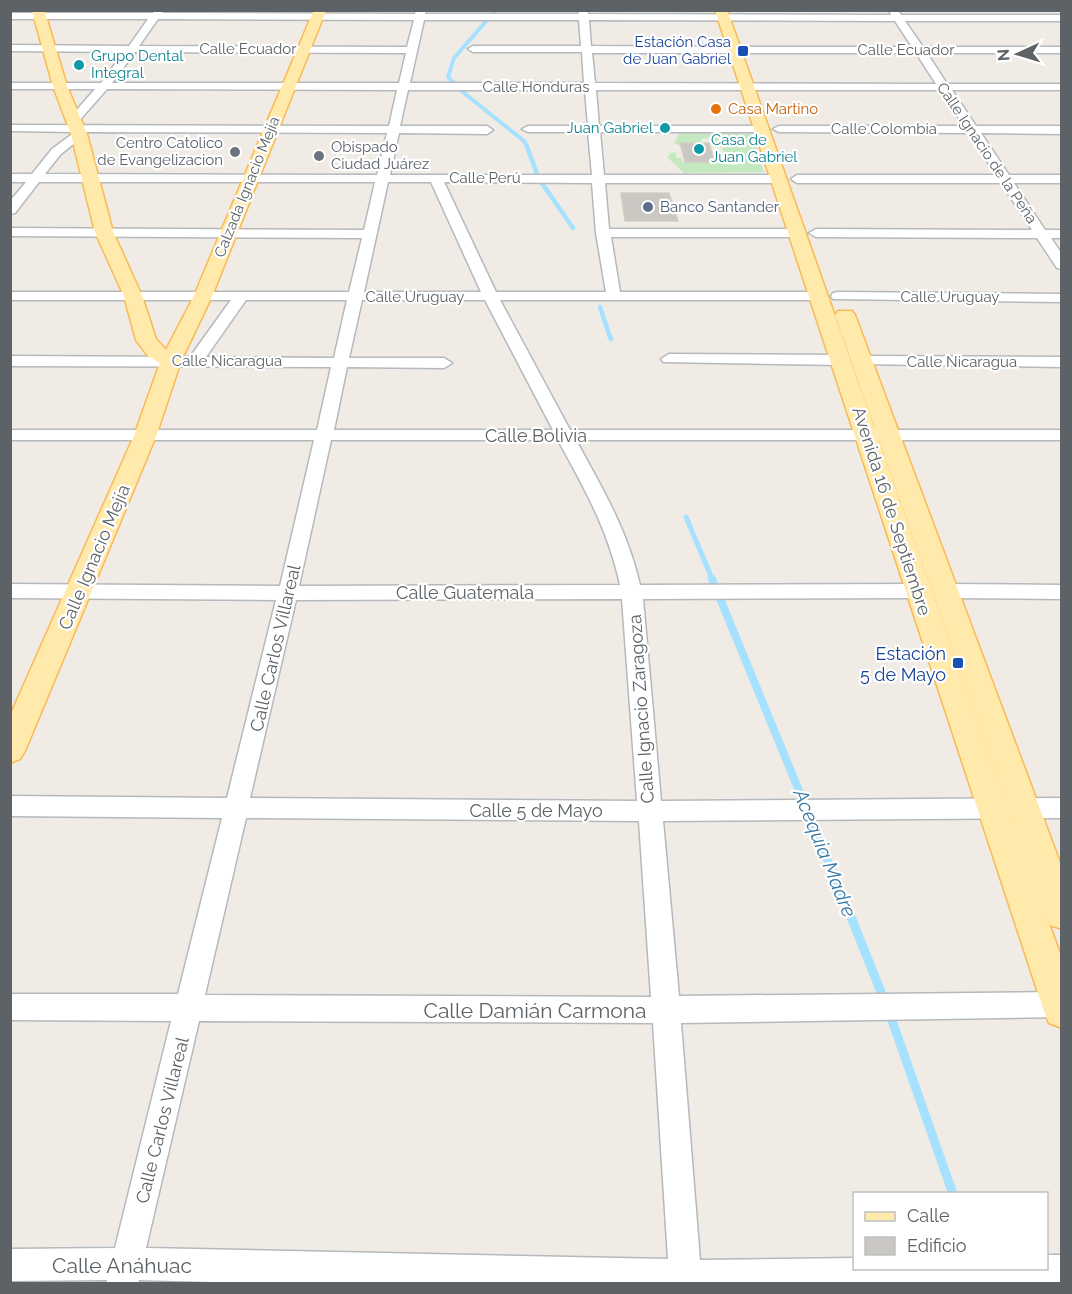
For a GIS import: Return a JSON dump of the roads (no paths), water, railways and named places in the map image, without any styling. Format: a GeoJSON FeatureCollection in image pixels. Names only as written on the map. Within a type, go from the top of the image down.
{"type":"FeatureCollection","features":[{"type":"Feature","properties":{"kind":"main road"},"geometry":{"type":"LineString","coordinates":[[39,13],[60,86],[76,128],[104,232],[133,296],[146,340],[155,352],[183,361]]}},
{"type":"Feature","properties":{"kind":"main road","name":"Calzada Ignacio Mejía"},"geometry":{"type":"LineString","coordinates":[[183,361],[203,296],[249,178],[319,14]]}},
{"type":"Feature","properties":{"kind":"main road","name":"Avenida 16 de Septiembre"},"geometry":{"type":"LineString","coordinates":[[730,14],[878,435],[945,591],[1062,914]]}},
{"type":"Feature","properties":{"kind":"main road","name":"Calle Ignacio Mejía"},"geometry":{"type":"LineString","coordinates":[[10,751],[145,436],[183,361]]}},
{"type":"Feature","properties":{"kind":"main road","name":"Avenida 16 de Septiembre"},"geometry":{"type":"LineString","coordinates":[[878,435],[919,591],[1060,1007]]}},
{"type":"Feature","properties":{"kind":"street"},"geometry":{"type":"LineString","coordinates":[[10,16],[39,13],[420,14],[504,18],[583,14],[895,14],[1062,18]]}},
{"type":"Feature","properties":{"kind":"street"},"geometry":{"type":"LineString","coordinates":[[10,210],[76,128],[157,14]]}},
{"type":"Feature","properties":{"kind":"street","name":"Calle Carlos Villareal"},"geometry":{"type":"LineString","coordinates":[[124,1274],[288,592],[420,14]]}},
{"type":"Feature","properties":{"kind":"street"},"geometry":{"type":"LineString","coordinates":[[583,14],[603,233],[602,297]]}},
{"type":"Feature","properties":{"kind":"street","name":"Calle Ignacio de la Peña"},"geometry":{"type":"LineString","coordinates":[[895,14],[1062,265]]}},
{"type":"Feature","properties":{"kind":"street","name":"Calle Ecuador"},"geometry":{"type":"LineString","coordinates":[[10,48],[412,50]]}},
{"type":"Feature","properties":{"kind":"street","name":"Calle Ecuador"},"geometry":{"type":"LineString","coordinates":[[473,49],[1062,50]]}},
{"type":"Feature","properties":{"kind":"street","name":"Calle Honduras"},"geometry":{"type":"LineString","coordinates":[[10,86],[1062,87]]}},
{"type":"Feature","properties":{"kind":"street"},"geometry":{"type":"LineString","coordinates":[[10,129],[487,130]]}},
{"type":"Feature","properties":{"kind":"street","name":"Calle Colombia"},"geometry":{"type":"LineString","coordinates":[[528,129],[1062,130]]}},
{"type":"Feature","properties":{"kind":"street","name":"Calle Perú"},"geometry":{"type":"LineString","coordinates":[[10,178],[1062,179]]}},
{"type":"Feature","properties":{"kind":"street","name":"Calle Ignacio Zaragoza"},"geometry":{"type":"LineString","coordinates":[[436,178],[491,297],[609,519],[622,550],[632,593],[666,1010],[685,1280]]}},
{"type":"Feature","properties":{"kind":"street"},"geometry":{"type":"LineString","coordinates":[[10,232],[371,234]]}},
{"type":"Feature","properties":{"kind":"street"},"geometry":{"type":"LineString","coordinates":[[603,233],[1062,234]]}},
{"type":"Feature","properties":{"kind":"street","name":"Calle Uruguay"},"geometry":{"type":"LineString","coordinates":[[10,296],[1062,298]]}},
{"type":"Feature","properties":{"kind":"street"},"geometry":{"type":"LineString","coordinates":[[183,361],[242,296]]}},
{"type":"Feature","properties":{"kind":"street","name":"Calle Nicaragua"},"geometry":{"type":"LineString","coordinates":[[669,360],[1062,362]]}},
{"type":"Feature","properties":{"kind":"street","name":"Calle Nicaragua"},"geometry":{"type":"LineString","coordinates":[[10,361],[444,363]]}},
{"type":"Feature","properties":{"kind":"street","name":"Calle Bolivia"},"geometry":{"type":"LineString","coordinates":[[10,435],[1062,435]]}},
{"type":"Feature","properties":{"kind":"street","name":"Calle Guatemala"},"geometry":{"type":"LineString","coordinates":[[10,591],[632,593],[919,591]]}},
{"type":"Feature","properties":{"kind":"street"},"geometry":{"type":"LineString","coordinates":[[945,591],[1062,592]]}},
{"type":"Feature","properties":{"kind":"street","name":"Calle 5 de Mayo"},"geometry":{"type":"LineString","coordinates":[[10,806],[649,811],[1062,808]]}},
{"type":"Feature","properties":{"kind":"street","name":"Calle Damián Carmona"},"geometry":{"type":"LineString","coordinates":[[10,1007],[666,1010],[902,1006],[1060,1007]]}},
{"type":"Feature","properties":{"kind":"street","name":"Calle Anáhuac"},"geometry":{"type":"LineString","coordinates":[[10,1265],[124,1274],[685,1280],[957,1271],[1062,1271]]}},
{"type":"Feature","properties":{"kind":"waterway","name":"Acequia Madre"},"geometry":{"type":"LineString","coordinates":[[496,10],[454,58],[448,77],[464,93],[524,141],[528,148]]}},
{"type":"Feature","properties":{"kind":"waterway","name":"Acequia Madre"},"geometry":{"type":"LineString","coordinates":[[527,147],[539,179],[573,228]]}},
{"type":"Feature","properties":{"kind":"waterway","name":"Acequia Madre"},"geometry":{"type":"LineString","coordinates":[[600,307],[610,337]]}},
{"type":"Feature","properties":{"kind":"waterway","name":"Acequia Madre"},"geometry":{"type":"LineString","coordinates":[[686,517],[713,581]]}},
{"type":"Feature","properties":{"kind":"waterway","name":"Acequia Madre"},"geometry":{"type":"LineString","coordinates":[[712,579],[841,893]]}},
{"type":"Feature","properties":{"kind":"waterway","name":"Acequia Madre"},"geometry":{"type":"LineString","coordinates":[[841,892],[885,1002]]}},
{"type":"Feature","properties":{"kind":"waterway","name":"Acequia Madre"},"geometry":{"type":"LineString","coordinates":[[889,1012],[952,1192]]}},
{"type":"Feature","properties":{"kind":"place","name":"Estación Casa de Juan Gabriel"},"geometry":{"type":"Point","coordinates":[743,51]}},
{"type":"Feature","properties":{"kind":"place","name":"Grupo Dental Integral"},"geometry":{"type":"Point","coordinates":[79,65]}},
{"type":"Feature","properties":{"kind":"place","name":"Casa Martino"},"geometry":{"type":"Point","coordinates":[716,109]}},
{"type":"Feature","properties":{"kind":"place","name":"Juan Gabriel"},"geometry":{"type":"Point","coordinates":[665,128]}},
{"type":"Feature","properties":{"kind":"place","name":"Casa de Juan Gabriel"},"geometry":{"type":"Point","coordinates":[699,149]}},
{"type":"Feature","properties":{"kind":"place","name":"Centro Catolico de Evangelizacion"},"geometry":{"type":"Point","coordinates":[235,152]}},
{"type":"Feature","properties":{"kind":"place","name":"Obispado Ciudad Juárez"},"geometry":{"type":"Point","coordinates":[319,156]}},
{"type":"Feature","properties":{"kind":"place","name":"Banco Santander"},"geometry":{"type":"Point","coordinates":[648,207]}},
{"type":"Feature","properties":{"kind":"place","name":"Estación 5 de Mayo"},"geometry":{"type":"Point","coordinates":[958,663]}}]}
